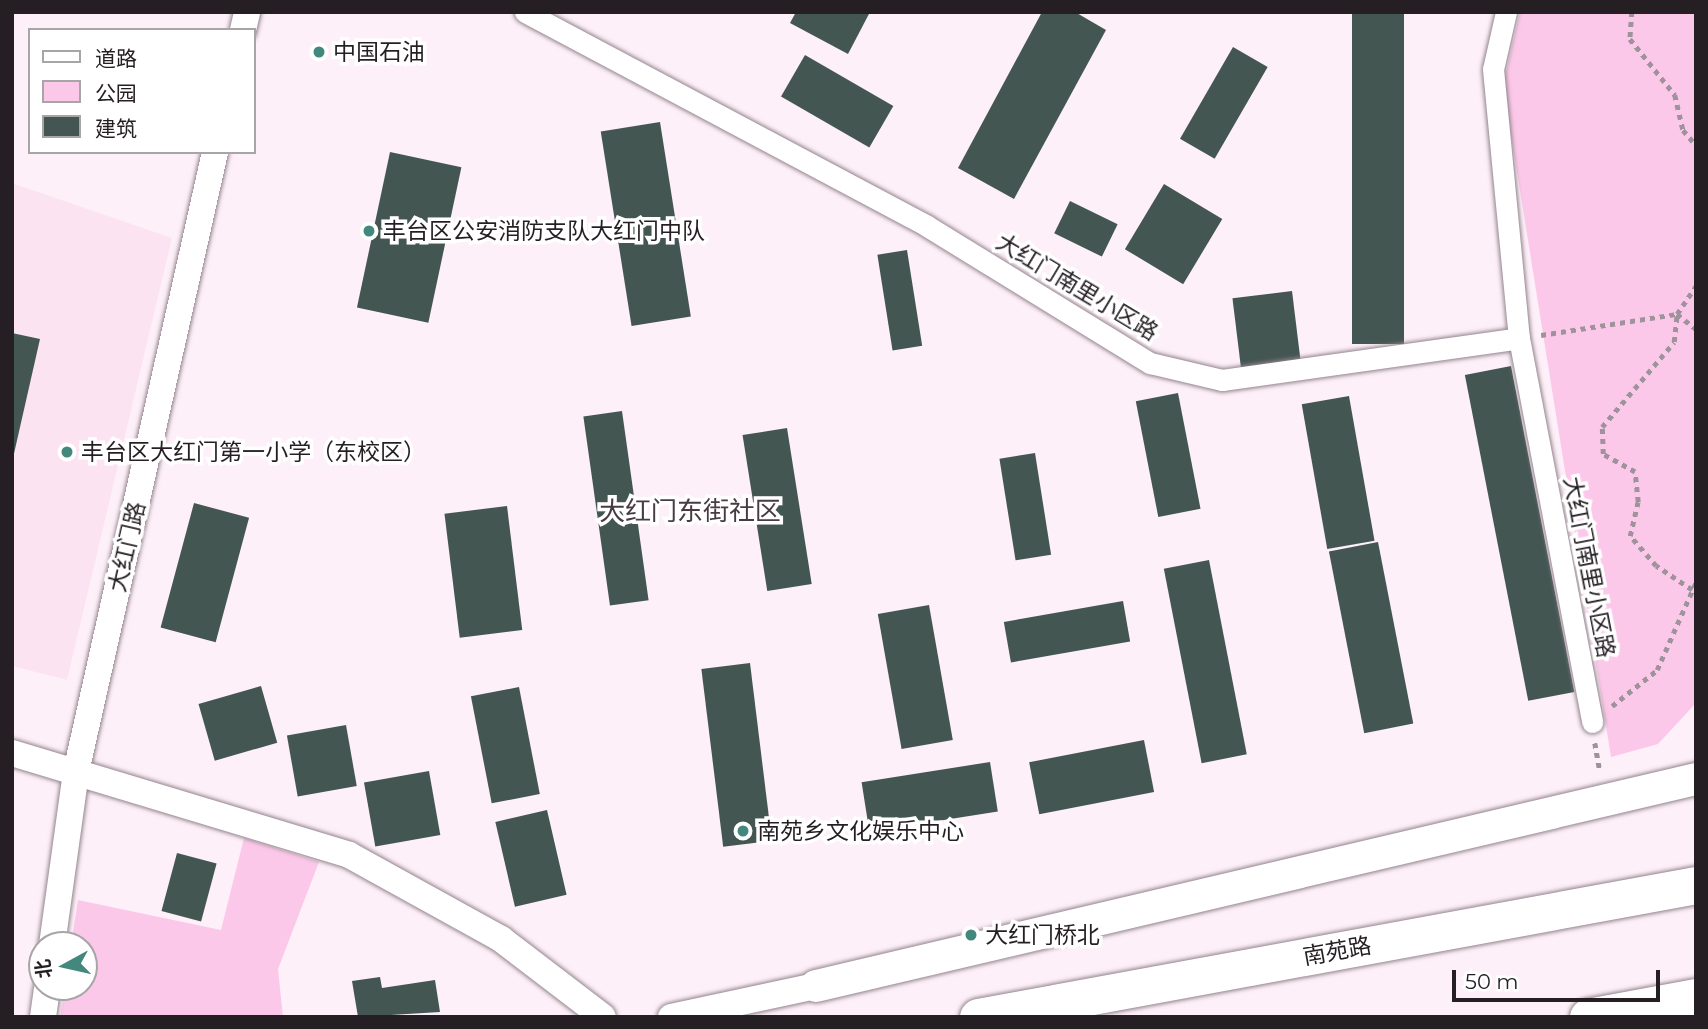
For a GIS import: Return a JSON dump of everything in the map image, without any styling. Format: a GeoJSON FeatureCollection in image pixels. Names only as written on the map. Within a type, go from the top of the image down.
{"type":"FeatureCollection","features":[{"type":"Feature","properties":{"kind":"highway","name":"南苑路"},"geometry":{"type":"LineString","coordinates":[[978,1017],[1696,885]]}},
{"type":"Feature","properties":{"kind":"highway"},"geometry":{"type":"LineString","coordinates":[[1588,1017],[1685,999]]}},
{"type":"Feature","properties":{"kind":"main road"},"geometry":{"type":"LineString","coordinates":[[816,986],[1696,779]]}},
{"type":"Feature","properties":{"kind":"street","name":"大红门南里小区路"},"geometry":{"type":"LineString","coordinates":[[525,12],[927,226],[1150,363],[1222,380],[1519,338],[1592,722]]}},
{"type":"Feature","properties":{"kind":"street"},"geometry":{"type":"LineString","coordinates":[[1506,12],[1493,69],[1519,338]]}},
{"type":"Feature","properties":{"kind":"street","name":"大红门路"},"geometry":{"type":"LineString","coordinates":[[54,931],[76,772],[215,154]]}},
{"type":"Feature","properties":{"kind":"street"},"geometry":{"type":"LineString","coordinates":[[12,753],[349,855],[501,939],[603,1017]]}},
{"type":"Feature","properties":{"kind":"street"},"geometry":{"type":"LineString","coordinates":[[671,1017],[816,986]]}},
{"type":"Feature","properties":{"kind":"path"},"geometry":{"type":"LineString","coordinates":[[1632,12],[1630,39],[1675,95],[1683,130],[1696,145]]}},
{"type":"Feature","properties":{"kind":"path"},"geometry":{"type":"LineString","coordinates":[[1692,590],[1656,566],[1630,536],[1638,502],[1635,472],[1603,454],[1602,427],[1674,342],[1676,314],[1696,286]]}},
{"type":"Feature","properties":{"kind":"path"},"geometry":{"type":"LineString","coordinates":[[1519,338],[1676,314],[1696,329]]}},
{"type":"Feature","properties":{"kind":"path"},"geometry":{"type":"LineString","coordinates":[[1601,779],[1592,722],[1657,670],[1696,582]]}},
{"type":"Feature","properties":{"kind":"shaded area","name":"丰台区大红门第一小学（东校区）"},"geometry":{"type":"Polygon","coordinates":[[[12,183],[172,238],[67,680],[12,666],[12,183]]]}},
{"type":"Feature","properties":{"kind":"green space"},"geometry":{"type":"Polygon","coordinates":[[[1520,12],[1696,12],[1696,703],[1658,744],[1611,757],[1503,85],[1520,12]]]}},
{"type":"Feature","properties":{"kind":"green space"},"geometry":{"type":"Polygon","coordinates":[[[244,838],[319,862],[278,969],[283,1017],[60,1017],[63,1001],[98,1001],[98,931],[73,931],[78,900],[221,930],[244,838]]]}},
{"type":"Feature","properties":{"kind":"building"},"geometry":{"type":"Polygon","coordinates":[[[796,12],[870,12],[848,54],[790,23],[796,12]]]}},
{"type":"Feature","properties":{"kind":"building"},"geometry":{"type":"Polygon","coordinates":[[[1042,12],[1075,12],[1106,30],[1014,199],[958,168],[1042,12]]]}},
{"type":"Feature","properties":{"kind":"building"},"geometry":{"type":"Polygon","coordinates":[[[1352,12],[1404,12],[1404,344],[1352,344],[1352,12]]]}},
{"type":"Feature","properties":{"kind":"building"},"geometry":{"type":"Polygon","coordinates":[[[1233,47],[1268,67],[1215,159],[1180,139],[1233,47]]]}},
{"type":"Feature","properties":{"kind":"building"},"geometry":{"type":"Polygon","coordinates":[[[805,55],[893,106],[869,148],[781,97],[805,55]]]}},
{"type":"Feature","properties":{"kind":"building"},"geometry":{"type":"Polygon","coordinates":[[[660,122],[691,317],[632,326],[601,131],[660,122]]]}},
{"type":"Feature","properties":{"kind":"building"},"geometry":{"type":"Polygon","coordinates":[[[390,152],[461,167],[428,323],[357,308],[390,152]]]}},
{"type":"Feature","properties":{"kind":"building"},"geometry":{"type":"Polygon","coordinates":[[[1164,184],[1222,219],[1183,284],[1125,249],[1164,184]]]}},
{"type":"Feature","properties":{"kind":"building"},"geometry":{"type":"Polygon","coordinates":[[[1070,201],[1118,224],[1102,257],[1054,233],[1070,201]]]}},
{"type":"Feature","properties":{"kind":"building"},"geometry":{"type":"Polygon","coordinates":[[[907,250],[922,346],[893,350],[877,255],[907,250]]]}},
{"type":"Feature","properties":{"kind":"building"},"geometry":{"type":"Polygon","coordinates":[[[1292,291],[1301,364],[1241,372],[1232,298],[1292,291]]]}},
{"type":"Feature","properties":{"kind":"building"},"geometry":{"type":"Polygon","coordinates":[[[12,333],[40,339],[13,458],[12,458],[12,333]]]}},
{"type":"Feature","properties":{"kind":"building"},"geometry":{"type":"Polygon","coordinates":[[[1511,366],[1574,692],[1528,701],[1465,375],[1511,366]]]}},
{"type":"Feature","properties":{"kind":"building"},"geometry":{"type":"Polygon","coordinates":[[[1178,393],[1201,509],[1158,517],[1136,401],[1178,393]]]}},
{"type":"Feature","properties":{"kind":"building"},"geometry":{"type":"Polygon","coordinates":[[[1349,396],[1375,541],[1327,549],[1302,404],[1349,396]]]}},
{"type":"Feature","properties":{"kind":"building"},"geometry":{"type":"Polygon","coordinates":[[[622,411],[649,600],[610,606],[583,416],[622,411]]]}},
{"type":"Feature","properties":{"kind":"building"},"geometry":{"type":"Polygon","coordinates":[[[787,428],[812,584],[767,591],[743,435],[787,428]]]}},
{"type":"Feature","properties":{"kind":"building"},"geometry":{"type":"Polygon","coordinates":[[[1035,453],[1051,555],[1016,560],[999,459],[1035,453]]]}},
{"type":"Feature","properties":{"kind":"building"},"geometry":{"type":"Polygon","coordinates":[[[194,503],[249,518],[216,642],[161,628],[194,503]]]}},
{"type":"Feature","properties":{"kind":"building"},"geometry":{"type":"Polygon","coordinates":[[[507,506],[522,630],[460,638],[444,514],[507,506]]]}},
{"type":"Feature","properties":{"kind":"building"},"geometry":{"type":"Polygon","coordinates":[[[1378,542],[1413,724],[1364,733],[1329,552],[1378,542]]]}},
{"type":"Feature","properties":{"kind":"building"},"geometry":{"type":"Polygon","coordinates":[[[1209,560],[1247,754],[1202,763],[1164,569],[1209,560]]]}},
{"type":"Feature","properties":{"kind":"building"},"geometry":{"type":"Polygon","coordinates":[[[1123,601],[1130,641],[1011,662],[1004,622],[1123,601]]]}},
{"type":"Feature","properties":{"kind":"building"},"geometry":{"type":"Polygon","coordinates":[[[929,605],[953,740],[902,749],[878,614],[929,605]]]}},
{"type":"Feature","properties":{"kind":"building"},"geometry":{"type":"Polygon","coordinates":[[[750,663],[772,841],[723,847],[701,669],[750,663]]]}},
{"type":"Feature","properties":{"kind":"building"},"geometry":{"type":"Polygon","coordinates":[[[261,686],[277,743],[215,761],[199,704],[261,686]]]}},
{"type":"Feature","properties":{"kind":"building"},"geometry":{"type":"Polygon","coordinates":[[[519,687],[540,794],[492,803],[471,696],[519,687]]]}},
{"type":"Feature","properties":{"kind":"building"},"geometry":{"type":"Polygon","coordinates":[[[346,725],[357,786],[298,796],[287,735],[346,725]]]}},
{"type":"Feature","properties":{"kind":"building"},"geometry":{"type":"Polygon","coordinates":[[[1144,740],[1154,792],[1039,814],[1029,762],[1144,740]]]}},
{"type":"Feature","properties":{"kind":"building"},"geometry":{"type":"Polygon","coordinates":[[[990,762],[998,811],[869,832],[862,782],[990,762]]]}},
{"type":"Feature","properties":{"kind":"building"},"geometry":{"type":"Polygon","coordinates":[[[429,771],[440,835],[375,846],[364,782],[429,771]]]}},
{"type":"Feature","properties":{"kind":"building"},"geometry":{"type":"Polygon","coordinates":[[[547,810],[567,895],[515,907],[495,822],[547,810]]]}},
{"type":"Feature","properties":{"kind":"building"},"geometry":{"type":"Polygon","coordinates":[[[177,853],[217,864],[201,922],[161,911],[177,853]]]}},
{"type":"Feature","properties":{"kind":"building"},"geometry":{"type":"Polygon","coordinates":[[[380,977],[382,988],[435,980],[440,1012],[358,1017],[352,981],[380,977]]]}},
{"type":"Feature","properties":{"kind":"place","name":"中国石油"},"geometry":{"type":"Point","coordinates":[319,52]}},
{"type":"Feature","properties":{"kind":"place","name":"丰台区公安消防支队大红门中队"},"geometry":{"type":"Point","coordinates":[369,231]}},
{"type":"Feature","properties":{"kind":"place","name":"丰台区大红门第一小学（东校区）"},"geometry":{"type":"Point","coordinates":[67,452]}},
{"type":"Feature","properties":{"kind":"place","name":"南苑乡文化娱乐中心"},"geometry":{"type":"Point","coordinates":[743,831]}},
{"type":"Feature","properties":{"kind":"place","name":"大红门桥北"},"geometry":{"type":"Point","coordinates":[971,935]}},
{"type":"Feature","properties":{"kind":"district","name":"大红门东街社区"},"geometry":{"type":"Point","coordinates":[690,512]}}]}
